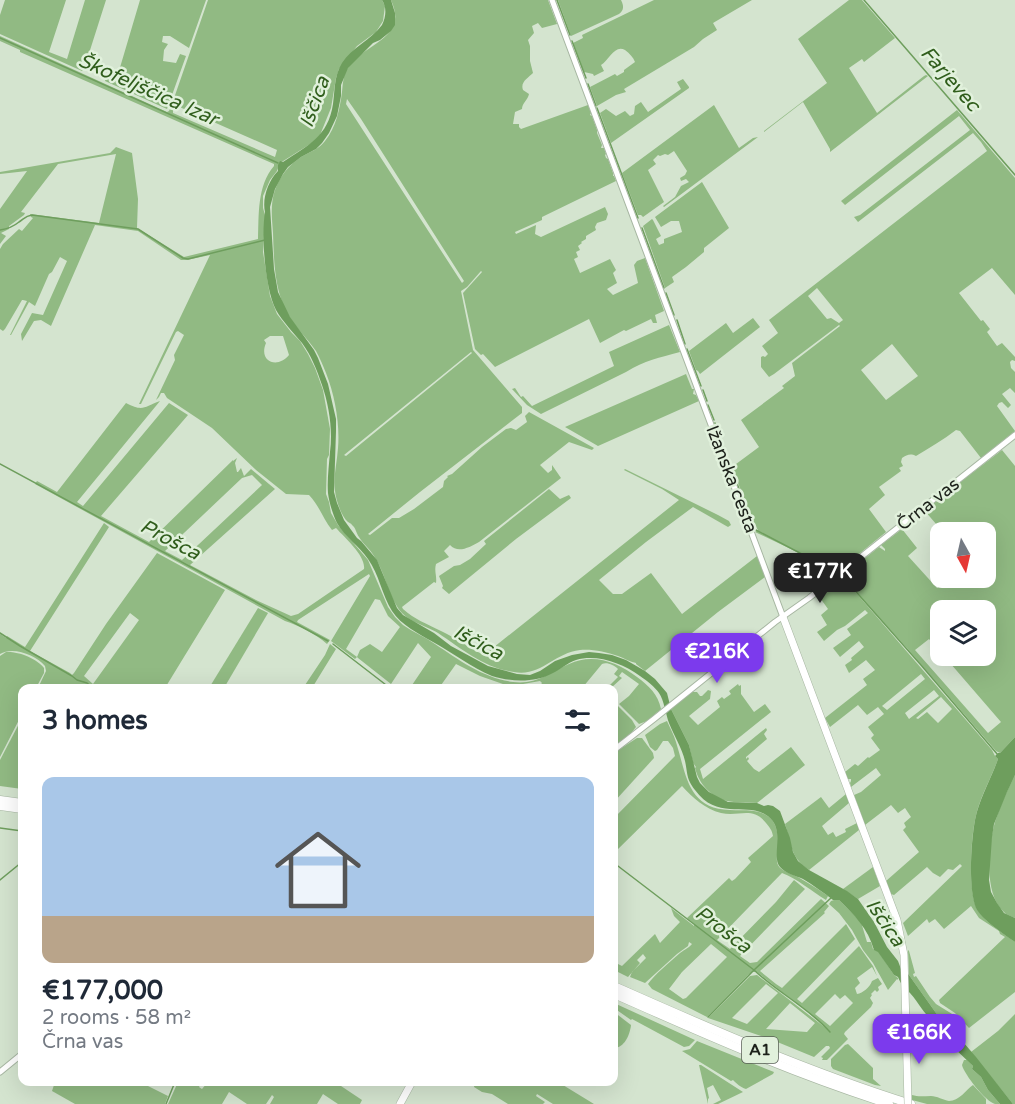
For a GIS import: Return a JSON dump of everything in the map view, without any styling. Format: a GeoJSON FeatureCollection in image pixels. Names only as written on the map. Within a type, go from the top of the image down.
{"type":"FeatureCollection","features":[{"type":"Feature","properties":{"kind":"highway"},"geometry":{"type":"LineString","coordinates":[[0,800],[18,802]]}},
{"type":"Feature","properties":{"kind":"highway"},"geometry":{"type":"LineString","coordinates":[[0,806],[18,808]]}},
{"type":"Feature","properties":{"kind":"highway","name":"A1"},"geometry":{"type":"LineString","coordinates":[[618,988],[781,1058],[909,1104]]}},
{"type":"Feature","properties":{"kind":"highway","name":"A1"},"geometry":{"type":"LineString","coordinates":[[618,995],[760,1057],[889,1104]]}},
{"type":"Feature","properties":{"kind":"main road","name":"Ižanska cesta"},"geometry":{"type":"LineString","coordinates":[[783,617],[900,930],[904,955],[909,1104]]}},
{"type":"Feature","properties":{"kind":"main road"},"geometry":{"type":"LineString","coordinates":[[400,1104],[410,1086]]}},
{"type":"Feature","properties":{"kind":"street","name":"Ižanska cesta"},"geometry":{"type":"LineString","coordinates":[[552,0],[783,617]]}},
{"type":"Feature","properties":{"kind":"street","name":"Črna vas"},"geometry":{"type":"LineString","coordinates":[[618,747],[1015,435]]}},
{"type":"Feature","properties":{"kind":"street"},"geometry":{"type":"LineString","coordinates":[[0,1072],[18,1057]]}},
{"type":"Feature","properties":{"kind":"shaded area"},"geometry":{"type":"Polygon","coordinates":[[[5,0],[66,0],[49,52],[67,59],[85,0],[106,0],[84,69],[82,71],[0,34],[0,15],[5,0]]]}},
{"type":"Feature","properties":{"kind":"shaded area"},"geometry":{"type":"Polygon","coordinates":[[[140,0],[206,0],[189,48],[170,36],[163,36],[162,42],[168,44],[164,50],[163,61],[176,63],[180,54],[186,56],[167,109],[105,81],[106,77],[116,81],[140,0]]]}},
{"type":"Feature","properties":{"kind":"shaded area"},"geometry":{"type":"Polygon","coordinates":[[[208,0],[382,0],[385,6],[383,21],[376,32],[357,46],[339,69],[331,108],[320,135],[315,141],[280,163],[263,196],[266,232],[263,252],[270,296],[277,314],[308,354],[323,390],[330,429],[326,494],[331,513],[338,525],[368,560],[388,607],[407,628],[472,667],[492,677],[513,682],[536,680],[569,664],[587,659],[613,663],[637,677],[655,695],[661,709],[647,721],[639,724],[619,704],[639,684],[622,672],[619,676],[622,678],[615,684],[611,684],[618,677],[614,674],[618,669],[608,664],[602,664],[585,684],[541,684],[540,681],[523,684],[503,684],[456,664],[442,684],[413,684],[431,657],[418,643],[391,684],[357,657],[355,659],[331,641],[370,576],[369,574],[298,620],[297,622],[330,640],[327,644],[307,630],[285,621],[35,484],[37,481],[57,492],[126,403],[140,408],[160,401],[77,502],[83,506],[169,403],[188,415],[101,516],[149,542],[237,458],[235,463],[237,472],[241,468],[244,476],[251,469],[275,489],[190,565],[291,616],[298,614],[364,569],[358,553],[336,528],[332,530],[309,495],[286,494],[256,470],[212,428],[167,398],[164,393],[161,393],[156,400],[184,335],[178,331],[139,404],[210,255],[181,260],[138,231],[95,225],[51,326],[41,320],[34,321],[22,341],[21,334],[32,313],[43,315],[67,261],[60,257],[49,274],[35,306],[29,302],[11,335],[27,301],[22,300],[5,329],[3,331],[0,329],[0,249],[3,244],[19,229],[22,231],[33,218],[30,214],[99,223],[116,154],[58,164],[21,212],[25,213],[24,215],[1,233],[6,236],[0,244],[0,209],[27,171],[0,174],[0,172],[110,153],[116,147],[132,153],[138,199],[137,228],[184,257],[258,239],[262,191],[264,182],[274,164],[20,52],[0,41],[0,36],[169,111],[208,0]],[[175,105],[173,113],[275,157],[277,150],[175,105]],[[270,336],[264,340],[265,355],[270,361],[280,362],[289,355],[283,336],[270,336]],[[252,475],[242,478],[165,551],[182,560],[262,485],[252,475]],[[375,599],[346,649],[357,657],[360,650],[370,644],[382,652],[400,627],[388,616],[380,600],[375,599]]]}},
{"type":"Feature","properties":{"kind":"shaded area","name":"Iščica"},"geometry":{"type":"Polygon","coordinates":[[[382,0],[391,0],[395,13],[395,25],[348,68],[341,85],[337,116],[329,133],[316,149],[288,167],[275,189],[270,207],[274,269],[278,292],[290,317],[314,350],[328,384],[336,419],[334,492],[344,520],[377,560],[397,608],[403,615],[451,646],[488,666],[530,675],[555,661],[589,652],[612,655],[626,660],[655,679],[667,693],[671,709],[689,745],[700,783],[709,792],[728,802],[757,803],[773,806],[780,811],[798,861],[858,899],[901,969],[909,975],[936,1013],[976,1057],[1013,1104],[1000,1104],[988,1090],[981,1077],[972,1069],[973,1066],[953,1047],[878,952],[874,950],[864,928],[845,906],[839,900],[833,900],[807,881],[780,867],[777,857],[777,830],[770,818],[753,810],[714,806],[704,800],[695,790],[689,779],[684,756],[669,723],[662,700],[650,684],[625,667],[592,658],[576,660],[539,679],[507,679],[484,672],[400,621],[392,611],[368,559],[337,523],[328,493],[331,435],[327,401],[308,353],[276,310],[272,301],[265,262],[264,202],[280,161],[283,162],[316,139],[327,125],[339,68],[351,52],[382,25],[385,6],[382,0]]]}},
{"type":"Feature","properties":{"kind":"shaded area"},"geometry":{"type":"Polygon","coordinates":[[[391,0],[548,0],[557,24],[542,28],[538,23],[532,26],[534,33],[528,40],[533,73],[525,80],[522,87],[529,94],[522,109],[515,112],[513,124],[519,124],[521,129],[588,105],[602,145],[601,148],[604,148],[616,181],[515,232],[516,234],[536,225],[535,234],[541,237],[605,207],[608,214],[606,220],[597,223],[596,230],[586,236],[586,239],[578,246],[580,250],[576,252],[578,257],[574,259],[580,273],[610,259],[616,270],[613,273],[617,283],[607,289],[613,295],[638,283],[634,265],[645,258],[664,311],[655,315],[657,323],[653,323],[651,319],[600,343],[589,319],[495,367],[475,349],[463,293],[481,271],[461,291],[473,350],[522,407],[522,413],[368,534],[370,535],[392,518],[399,518],[414,509],[443,487],[447,476],[482,447],[506,429],[516,430],[527,422],[525,416],[529,412],[594,448],[592,450],[569,442],[540,465],[548,473],[552,470],[552,465],[561,478],[479,542],[468,548],[460,549],[450,545],[444,551],[449,557],[436,564],[436,583],[434,582],[402,607],[416,619],[484,655],[679,500],[625,469],[718,515],[729,521],[731,525],[728,527],[693,507],[599,580],[613,594],[622,594],[651,573],[682,614],[757,556],[765,577],[645,671],[636,663],[604,652],[590,650],[571,652],[540,668],[524,673],[503,670],[483,662],[402,613],[391,595],[378,562],[339,508],[335,486],[338,439],[334,401],[326,373],[317,354],[290,318],[279,294],[274,264],[272,201],[277,185],[289,167],[320,146],[329,136],[337,118],[347,69],[390,32],[395,13],[391,0]],[[347,99],[346,104],[462,283],[464,281],[347,99]],[[471,352],[344,455],[346,456],[471,352]]]}},
{"type":"Feature","properties":{"kind":"shaded area"},"geometry":{"type":"Polygon","coordinates":[[[558,0],[621,0],[623,8],[619,14],[571,36],[558,0]]]}},
{"type":"Feature","properties":{"kind":"shaded area"},"geometry":{"type":"Polygon","coordinates":[[[654,0],[752,0],[713,23],[717,30],[694,47],[624,89],[626,92],[597,106],[590,87],[615,74],[617,76],[635,62],[625,50],[618,49],[601,65],[604,71],[594,76],[584,72],[573,43],[583,38],[582,35],[654,0]]]}},
{"type":"Feature","properties":{"kind":"shaded area"},"geometry":{"type":"Polygon","coordinates":[[[849,0],[862,0],[895,38],[864,62],[862,59],[849,68],[877,113],[924,76],[928,76],[830,152],[803,102],[764,132],[827,83],[798,39],[849,0]]]}},
{"type":"Feature","properties":{"kind":"shaded area"},"geometry":{"type":"Polygon","coordinates":[[[683,79],[689,88],[611,143],[600,113],[606,109],[616,116],[625,111],[630,116],[634,114],[635,106],[641,102],[648,112],[681,89],[677,82],[683,79]]]}},
{"type":"Feature","properties":{"kind":"shaded area"},"geometry":{"type":"Polygon","coordinates":[[[714,105],[739,148],[758,137],[664,207],[675,197],[681,186],[689,182],[686,179],[681,181],[680,178],[687,171],[674,151],[668,155],[658,155],[653,160],[656,164],[648,170],[664,202],[643,217],[638,215],[622,173],[714,105]]]}},
{"type":"Feature","properties":{"kind":"shaded area"},"geometry":{"type":"Polygon","coordinates":[[[957,110],[1015,178],[1015,295],[992,268],[959,293],[990,329],[987,332],[997,346],[1002,343],[1015,357],[1015,361],[1010,362],[1015,372],[1015,393],[1010,388],[1002,394],[1011,405],[1008,408],[1002,402],[997,406],[1015,431],[981,458],[960,431],[956,430],[916,456],[909,455],[902,458],[903,466],[899,468],[901,471],[879,487],[885,495],[869,509],[886,532],[834,572],[755,532],[758,530],[732,467],[759,447],[741,420],[784,388],[782,386],[795,376],[792,363],[840,326],[769,377],[761,367],[761,357],[768,354],[762,346],[778,333],[769,320],[987,151],[973,133],[858,222],[854,217],[860,215],[970,130],[959,116],[845,205],[841,201],[957,110]],[[817,288],[808,296],[827,319],[831,318],[839,323],[843,320],[817,288]],[[892,344],[861,370],[886,400],[918,376],[892,344]]]}},
{"type":"Feature","properties":{"kind":"shaded area"},"geometry":{"type":"Polygon","coordinates":[[[702,182],[729,228],[704,248],[704,252],[672,277],[674,282],[665,288],[643,226],[653,220],[661,236],[656,239],[659,245],[664,243],[664,239],[682,232],[679,221],[671,221],[661,227],[655,217],[702,182]]]}},
{"type":"Feature","properties":{"kind":"shaded area"},"geometry":{"type":"Polygon","coordinates":[[[753,318],[760,327],[700,374],[696,370],[689,351],[726,323],[733,333],[753,318]]]}},
{"type":"Feature","properties":{"kind":"shaded area"},"geometry":{"type":"Polygon","coordinates":[[[669,325],[680,352],[640,365],[541,414],[527,405],[512,389],[515,388],[521,397],[523,396],[532,406],[614,366],[609,352],[669,325]]]}},
{"type":"Feature","properties":{"kind":"shaded area"},"geometry":{"type":"Polygon","coordinates":[[[686,374],[694,389],[693,394],[699,401],[598,446],[565,427],[686,374]]]}},
{"type":"Feature","properties":{"kind":"shaded area"},"geometry":{"type":"Polygon","coordinates":[[[1002,450],[1015,466],[1015,737],[1000,753],[844,579],[998,759],[982,796],[975,820],[971,881],[975,905],[979,912],[1015,942],[1015,992],[969,1028],[939,1000],[1005,937],[979,918],[971,906],[944,929],[935,919],[929,923],[927,919],[908,936],[903,923],[962,866],[960,864],[953,870],[948,869],[940,877],[927,867],[894,895],[891,894],[886,881],[919,852],[903,830],[906,827],[904,823],[911,817],[905,808],[898,813],[891,805],[865,825],[854,795],[881,775],[876,768],[851,787],[851,779],[848,779],[845,772],[855,764],[858,766],[880,750],[871,738],[874,735],[868,727],[884,714],[878,707],[867,715],[858,705],[830,727],[825,718],[867,685],[863,679],[875,670],[866,660],[849,673],[845,665],[864,647],[859,641],[840,657],[833,648],[851,635],[847,629],[868,613],[865,610],[824,641],[817,632],[827,625],[821,615],[828,609],[818,595],[838,579],[846,584],[840,578],[879,547],[885,551],[881,545],[902,529],[917,548],[908,556],[930,580],[930,588],[996,588],[996,522],[934,522],[924,510],[1002,450]],[[930,600],[930,640],[915,650],[988,733],[1001,722],[953,666],[996,666],[996,600],[930,600]],[[921,674],[882,706],[887,710],[925,679],[921,674]],[[934,690],[905,713],[909,719],[939,696],[934,690]],[[941,697],[916,718],[918,719],[927,712],[938,723],[952,709],[941,697]]]}},
{"type":"Feature","properties":{"kind":"shaded area"},"geometry":{"type":"Polygon","coordinates":[[[549,489],[560,499],[569,495],[571,498],[449,594],[442,588],[439,576],[470,559],[486,544],[484,541],[549,489]]]}},
{"type":"Feature","properties":{"kind":"shaded area"},"geometry":{"type":"Polygon","coordinates":[[[104,523],[109,527],[30,651],[72,675],[157,553],[225,590],[167,684],[93,684],[40,684],[46,671],[45,666],[36,658],[18,651],[0,654],[0,634],[6,638],[7,636],[25,647],[104,523]],[[130,613],[84,676],[93,684],[139,620],[130,613]]]}},
{"type":"Feature","properties":{"kind":"shaded area"},"geometry":{"type":"Polygon","coordinates":[[[258,608],[268,613],[226,684],[211,684],[258,608]]]}},
{"type":"Feature","properties":{"kind":"shaded area"},"geometry":{"type":"Polygon","coordinates":[[[330,644],[336,649],[314,684],[306,684],[330,644]]]}},
{"type":"Feature","properties":{"kind":"shaded area"},"geometry":{"type":"Polygon","coordinates":[[[11,652],[32,658],[41,664],[44,673],[38,684],[18,684],[18,722],[0,757],[0,656],[11,652]]]}},
{"type":"Feature","properties":{"kind":"shaded area"},"geometry":{"type":"Polygon","coordinates":[[[738,684],[741,685],[741,694],[754,712],[765,704],[771,712],[700,769],[703,779],[766,728],[764,734],[767,739],[746,757],[754,769],[759,772],[791,747],[805,765],[757,803],[727,801],[707,789],[699,779],[689,745],[671,709],[692,692],[697,692],[702,696],[708,690],[711,691],[710,699],[689,716],[698,725],[720,707],[717,701],[731,694],[729,691],[738,684]]]}},
{"type":"Feature","properties":{"kind":"shaded area"},"geometry":{"type":"Polygon","coordinates":[[[618,706],[636,727],[618,744],[618,706]]]}},
{"type":"Feature","properties":{"kind":"shaded area"},"geometry":{"type":"Polygon","coordinates":[[[667,721],[686,777],[697,796],[716,808],[755,811],[769,817],[775,824],[777,833],[777,863],[779,866],[828,896],[826,900],[799,882],[782,873],[717,940],[730,949],[794,880],[805,889],[740,956],[750,963],[757,962],[821,899],[829,906],[825,913],[760,971],[782,988],[846,924],[855,939],[797,999],[802,1003],[859,946],[873,966],[877,976],[872,967],[857,978],[860,983],[855,988],[857,994],[864,991],[872,981],[878,978],[882,984],[878,987],[877,992],[875,990],[871,994],[870,998],[873,1003],[871,1007],[845,1032],[848,1039],[827,1060],[822,1060],[821,1057],[830,1048],[829,1046],[814,1057],[708,1018],[750,976],[757,975],[831,1032],[757,972],[748,975],[707,1017],[652,989],[648,984],[651,980],[692,944],[689,942],[688,946],[645,983],[630,977],[632,973],[628,977],[618,972],[618,964],[622,966],[655,934],[660,943],[680,922],[674,916],[671,908],[694,926],[687,918],[729,878],[732,881],[735,879],[751,862],[748,858],[773,836],[767,825],[756,815],[715,811],[690,795],[682,786],[618,849],[618,814],[675,756],[668,741],[663,741],[655,751],[650,747],[645,735],[667,721]],[[711,944],[682,972],[669,989],[683,999],[727,957],[711,944]],[[643,954],[637,960],[640,963],[634,970],[646,958],[643,954]],[[766,984],[732,1018],[747,1024],[778,993],[766,984]],[[835,994],[815,1014],[830,1026],[853,1003],[845,995],[840,999],[835,994]],[[790,1003],[766,1029],[807,1032],[815,1023],[790,1003]]]}},
{"type":"Feature","properties":{"kind":"shaded area"},"geometry":{"type":"Polygon","coordinates":[[[18,726],[18,788],[0,786],[0,760],[18,726]]]}},
{"type":"Feature","properties":{"kind":"shaded area"},"geometry":{"type":"Polygon","coordinates":[[[1015,737],[1015,775],[994,824],[989,880],[991,892],[997,903],[1004,913],[1015,918],[1015,942],[988,922],[976,908],[973,899],[971,865],[975,820],[998,759],[995,756],[1015,737]]]}},
{"type":"Feature","properties":{"kind":"shaded area"},"geometry":{"type":"Polygon","coordinates":[[[637,738],[642,738],[654,758],[618,798],[618,750],[637,738]]]}},
{"type":"Feature","properties":{"kind":"shaded area"},"geometry":{"type":"Polygon","coordinates":[[[1015,775],[1015,918],[1004,912],[997,903],[990,881],[989,856],[995,822],[1015,775]]]}},
{"type":"Feature","properties":{"kind":"shaded area"},"geometry":{"type":"Polygon","coordinates":[[[846,794],[849,803],[822,826],[828,835],[833,832],[836,837],[857,823],[859,830],[809,870],[795,855],[785,824],[821,797],[829,808],[846,794]]]}},
{"type":"Feature","properties":{"kind":"shaded area"},"geometry":{"type":"Polygon","coordinates":[[[873,867],[880,886],[858,899],[843,889],[873,867]]]}},
{"type":"Feature","properties":{"kind":"shaded area"},"geometry":{"type":"Polygon","coordinates":[[[834,900],[839,900],[861,922],[867,942],[871,942],[873,949],[878,951],[898,978],[888,990],[852,930],[829,904],[834,900]]]}},
{"type":"Feature","properties":{"kind":"shaded area"},"geometry":{"type":"Polygon","coordinates":[[[908,950],[915,973],[914,977],[916,976],[936,1004],[957,1017],[953,1023],[964,1035],[962,1042],[936,1013],[909,975],[908,950]]]}},
{"type":"Feature","properties":{"kind":"shaded area"},"geometry":{"type":"Polygon","coordinates":[[[618,1005],[695,1040],[689,1046],[684,1047],[618,1011],[618,1005]]]}},
{"type":"Feature","properties":{"kind":"shaded area"},"geometry":{"type":"Polygon","coordinates":[[[1015,1014],[1015,1104],[1013,1104],[971,1052],[1015,1014]]]}},
{"type":"Feature","properties":{"kind":"shaded area"},"geometry":{"type":"Polygon","coordinates":[[[618,1015],[631,1025],[626,1040],[618,1047],[618,1015]]]}},
{"type":"Feature","properties":{"kind":"shaded area"},"geometry":{"type":"Polygon","coordinates":[[[697,1041],[774,1072],[746,1089],[682,1051],[690,1049],[697,1041]]]}},
{"type":"Feature","properties":{"kind":"shaded area"},"geometry":{"type":"Polygon","coordinates":[[[848,1044],[873,1068],[873,1079],[881,1086],[833,1069],[831,1059],[848,1044]]]}},
{"type":"Feature","properties":{"kind":"shaded area"},"geometry":{"type":"Polygon","coordinates":[[[964,1060],[973,1066],[972,1069],[981,1077],[1000,1104],[991,1102],[976,1087],[962,1065],[964,1060]]]}},
{"type":"Feature","properties":{"kind":"shaded area"},"geometry":{"type":"Polygon","coordinates":[[[699,1065],[743,1092],[718,1104],[713,1104],[721,1100],[713,1085],[707,1088],[708,1104],[699,1065]]]}},
{"type":"Feature","properties":{"kind":"shaded area"},"geometry":{"type":"Polygon","coordinates":[[[973,1085],[986,1099],[986,1104],[927,1104],[912,1100],[912,1095],[933,1096],[953,1101],[973,1085]]]}},
{"type":"Feature","properties":{"kind":"shaded area"},"geometry":{"type":"Polygon","coordinates":[[[54,1086],[148,1086],[168,1096],[165,1104],[75,1104],[52,1091],[54,1086]]]}},
{"type":"Feature","properties":{"kind":"shaded area"},"geometry":{"type":"Polygon","coordinates":[[[176,1086],[200,1086],[202,1089],[205,1086],[341,1086],[362,1100],[360,1104],[338,1104],[323,1094],[317,1104],[270,1104],[274,1097],[272,1095],[266,1104],[247,1104],[229,1092],[222,1104],[168,1104],[176,1086]]]}},
{"type":"Feature","properties":{"kind":"shaded area"},"geometry":{"type":"Polygon","coordinates":[[[565,1086],[594,1104],[553,1104],[537,1094],[536,1096],[545,1102],[543,1104],[508,1104],[474,1087],[565,1086]]]}},
{"type":"Feature","properties":{"kind":"waterway"},"geometry":{"type":"LineString","coordinates":[[557,0],[570,35]]}},
{"type":"Feature","properties":{"kind":"waterway","name":"Farjevec"},"geometry":{"type":"LineString","coordinates":[[864,0],[1015,175]]}},
{"type":"Feature","properties":{"kind":"waterway","name":"Škofeljščica Izar"},"geometry":{"type":"LineString","coordinates":[[0,38],[278,163]]}},
{"type":"Feature","properties":{"kind":"waterway"},"geometry":{"type":"LineString","coordinates":[[572,41],[586,78]]}},
{"type":"Feature","properties":{"kind":"waterway"},"geometry":{"type":"LineString","coordinates":[[588,84],[596,106]]}},
{"type":"Feature","properties":{"kind":"waterway"},"geometry":{"type":"LineString","coordinates":[[597,108],[638,218]]}},
{"type":"Feature","properties":{"kind":"waterway"},"geometry":{"type":"LineString","coordinates":[[0,230],[32,215],[138,229],[188,259],[265,240]]}},
{"type":"Feature","properties":{"kind":"waterway"},"geometry":{"type":"LineString","coordinates":[[642,228],[664,288]]}},
{"type":"Feature","properties":{"kind":"waterway"},"geometry":{"type":"LineString","coordinates":[[666,293],[674,315]]}},
{"type":"Feature","properties":{"kind":"waterway"},"geometry":{"type":"LineString","coordinates":[[677,320],[685,344]]}},
{"type":"Feature","properties":{"kind":"waterway"},"geometry":{"type":"LineString","coordinates":[[687,349],[701,386]]}},
{"type":"Feature","properties":{"kind":"waterway"},"geometry":{"type":"LineString","coordinates":[[703,390],[707,401]]}},
{"type":"Feature","properties":{"kind":"waterway"},"geometry":{"type":"LineString","coordinates":[[708,405],[714,420]]}},
{"type":"Feature","properties":{"kind":"waterway"},"geometry":{"type":"LineString","coordinates":[[715,423],[719,435]]}},
{"type":"Feature","properties":{"kind":"waterway"},"geometry":{"type":"LineString","coordinates":[[720,438],[754,529],[838,573]]}},
{"type":"Feature","properties":{"kind":"waterway","name":"Prošca"},"geometry":{"type":"LineString","coordinates":[[0,464],[328,641]]}},
{"type":"Feature","properties":{"kind":"waterway"},"geometry":{"type":"LineString","coordinates":[[842,576],[998,755]]}},
{"type":"Feature","properties":{"kind":"waterway"},"geometry":{"type":"LineString","coordinates":[[0,633],[77,680],[88,684]]}},
{"type":"Feature","properties":{"kind":"waterway","name":"Prošca"},"geometry":{"type":"LineString","coordinates":[[333,644],[385,684]]}},
{"type":"Feature","properties":{"kind":"waterway"},"geometry":{"type":"LineString","coordinates":[[0,828],[18,830]]}},
{"type":"Feature","properties":{"kind":"waterway"},"geometry":{"type":"LineString","coordinates":[[0,880],[18,865]]}},
{"type":"Feature","properties":{"kind":"waterway","name":"Prošca"},"geometry":{"type":"LineString","coordinates":[[618,866],[754,970],[832,897]]}},
{"type":"Feature","properties":{"kind":"waterway"},"geometry":{"type":"LineString","coordinates":[[708,1017],[754,970],[813,1015],[830,1032]]}},
{"type":"Feature","properties":{"kind":"waterway"},"geometry":{"type":"LineString","coordinates":[[166,1104],[173,1086]]}}]}
